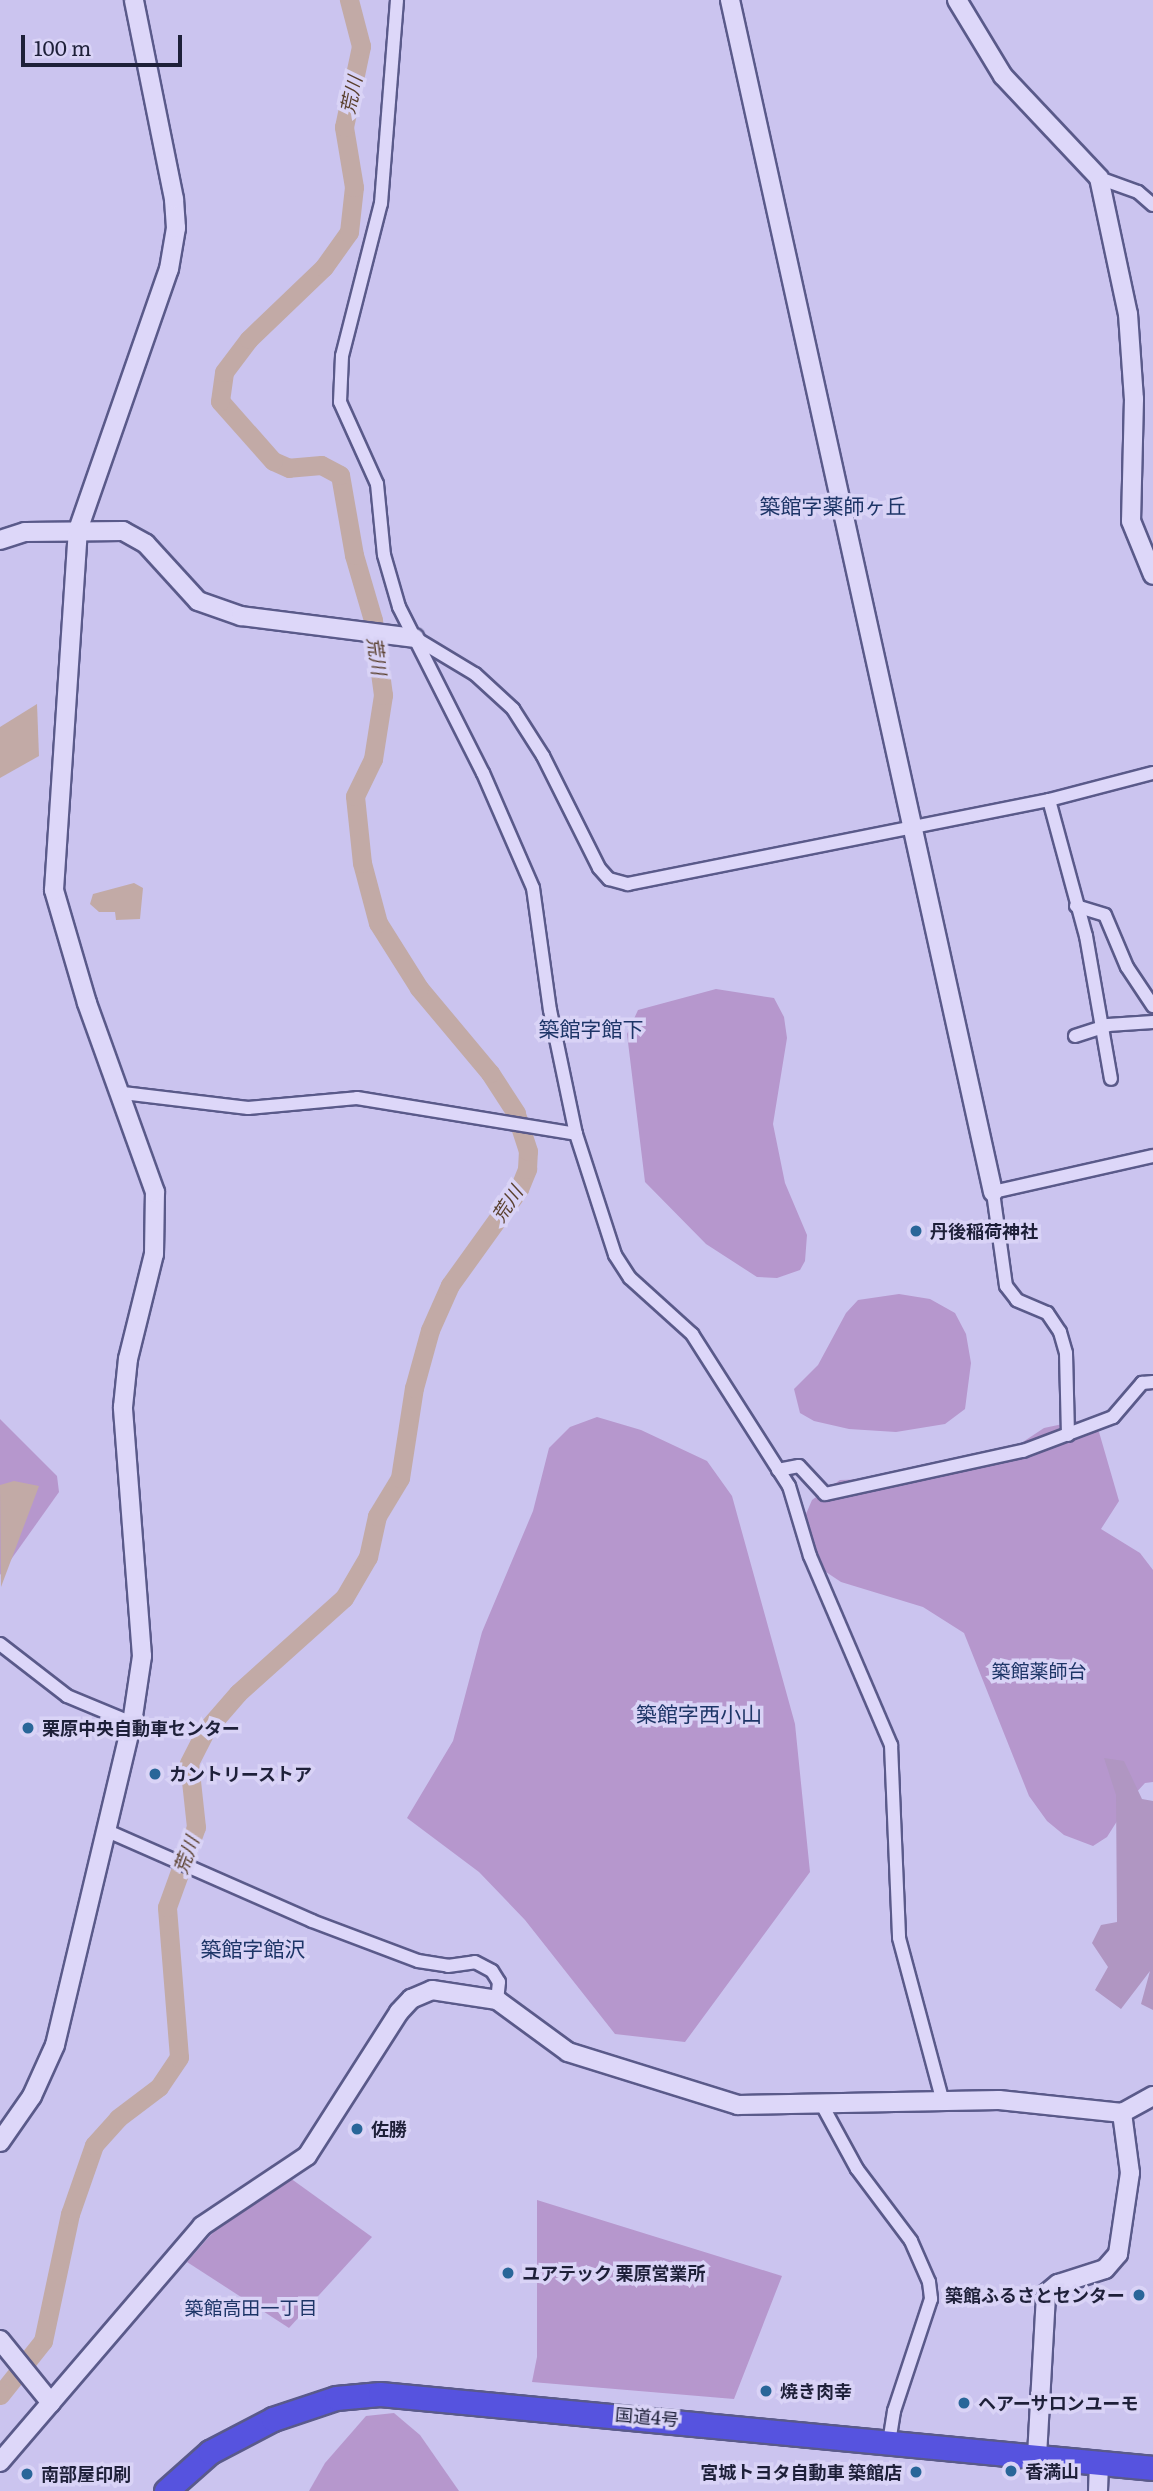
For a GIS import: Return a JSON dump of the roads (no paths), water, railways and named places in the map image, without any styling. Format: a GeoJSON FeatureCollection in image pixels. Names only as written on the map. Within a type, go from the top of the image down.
{"type":"FeatureCollection","features":[{"type":"Feature","properties":{"kind":"highway","name":"国道4号"},"geometry":{"type":"LineString","coordinates":[[166,2491],[210,2452],[272,2419],[336,2398],[380,2394],[1153,2468]]}},
{"type":"Feature","properties":{"kind":"street"},"geometry":{"type":"LineString","coordinates":[[0,2142],[47,2068],[132,1723],[142,1656],[123,1407],[157,1223],[155,1192],[123,1093],[87,1003],[54,890],[78,530],[169,269],[176,228],[174,199],[134,0]]}},
{"type":"Feature","properties":{"kind":"street"},"geometry":{"type":"LineString","coordinates":[[397,0],[381,203],[339,379],[346,423],[377,484],[389,580],[489,785],[533,888],[550,1010],[576,1134],[615,1255],[630,1278],[692,1334],[789,1486],[810,1556],[891,1745],[898,1931],[942,2099]]}},
{"type":"Feature","properties":{"kind":"street"},"geometry":{"type":"LineString","coordinates":[[730,0],[993,1192],[1006,1286],[1017,1300],[1047,1312],[1060,1332],[1066,1353],[1068,1435]]}},
{"type":"Feature","properties":{"kind":"street"},"geometry":{"type":"LineString","coordinates":[[960,3],[1003,76],[1099,178],[1138,192],[1153,205]]}},
{"type":"Feature","properties":{"kind":"street"},"geometry":{"type":"LineString","coordinates":[[1099,178],[1128,314],[1135,399],[1131,522],[1153,575]]}},
{"type":"Feature","properties":{"kind":"street"},"geometry":{"type":"LineString","coordinates":[[0,540],[25,532],[123,531],[146,544],[198,601],[241,616],[415,638],[475,674],[513,709],[543,756],[609,879],[628,884],[1049,800],[1153,773]]}},
{"type":"Feature","properties":{"kind":"street"},"geometry":{"type":"LineString","coordinates":[[1049,800],[1086,936],[1111,1079]]}},
{"type":"Feature","properties":{"kind":"street"},"geometry":{"type":"LineString","coordinates":[[1076,906],[1105,915],[1127,967],[1153,1006]]}},
{"type":"Feature","properties":{"kind":"street"},"geometry":{"type":"LineString","coordinates":[[1075,1036],[1102,1028],[1153,1022]]}},
{"type":"Feature","properties":{"kind":"street"},"geometry":{"type":"LineString","coordinates":[[123,1093],[247,1108],[357,1098],[576,1134]]}},
{"type":"Feature","properties":{"kind":"street"},"geometry":{"type":"LineString","coordinates":[[993,1192],[1153,1156]]}},
{"type":"Feature","properties":{"kind":"street"},"geometry":{"type":"LineString","coordinates":[[778,1470],[799,1466],[825,1494],[1023,1451],[1113,1417],[1142,1383],[1153,1382]]}},
{"type":"Feature","properties":{"kind":"street"},"geometry":{"type":"LineString","coordinates":[[0,1644],[67,1696],[132,1723]]}},
{"type":"Feature","properties":{"kind":"street"},"geometry":{"type":"LineString","coordinates":[[105,1830],[198,1872],[418,1961],[448,1966],[475,1962],[492,1971],[499,1982],[497,2000]]}},
{"type":"Feature","properties":{"kind":"street"},"geometry":{"type":"LineString","coordinates":[[0,2462],[202,2227],[307,2156],[411,1999],[432,1990],[497,2000],[568,2052],[738,2105],[942,2099],[1049,2103],[1122,2113],[1153,2096]]}},
{"type":"Feature","properties":{"kind":"street"},"geometry":{"type":"LineString","coordinates":[[821,2103],[857,2169],[911,2241],[929,2282],[929,2307],[894,2411],[889,2443]]}},
{"type":"Feature","properties":{"kind":"street"},"geometry":{"type":"LineString","coordinates":[[1037,2456],[1046,2294],[1058,2284],[1105,2269],[1120,2245],[1130,2173],[1122,2113]]}},
{"type":"Feature","properties":{"kind":"street"},"geometry":{"type":"LineString","coordinates":[[0,2340],[51,2403]]}},
{"type":"Feature","properties":{"kind":"street"},"geometry":{"type":"LineString","coordinates":[[1098,2491],[1099,2462]]}},
{"type":"Feature","properties":{"kind":"waterway","name":"荒川"},"geometry":{"type":"LineString","coordinates":[[0,2395],[43,2341],[70,2214],[94,2145],[118,2118],[159,2087],[179,2057],[167,1907],[196,1827],[189,1763],[206,1730],[238,1693],[344,1598],[368,1557],[377,1516],[400,1478],[414,1388],[430,1330],[450,1285],[519,1189],[527,1169],[528,1151],[516,1113],[490,1073],[419,988],[378,923],[362,863],[355,796],[373,759],[383,695],[373,620],[354,555],[340,475],[321,465],[289,468],[273,461],[220,401],[224,372],[249,339],[324,267],[349,232],[354,187],[344,127],[361,46],[349,0]]}},
{"type":"Feature","properties":{"kind":"place","name":"丹後稲荷神社"},"geometry":{"type":"Point","coordinates":[916,1231]}},
{"type":"Feature","properties":{"kind":"place","name":"栗原中央自動車センター"},"geometry":{"type":"Point","coordinates":[28,1728]}},
{"type":"Feature","properties":{"kind":"place","name":"カントリーストア"},"geometry":{"type":"Point","coordinates":[155,1774]}},
{"type":"Feature","properties":{"kind":"place","name":"佐勝"},"geometry":{"type":"Point","coordinates":[357,2129]}},
{"type":"Feature","properties":{"kind":"place","name":"ユアテック 栗原営業所"},"geometry":{"type":"Point","coordinates":[508,2273]}},
{"type":"Feature","properties":{"kind":"place","name":"築館ふるさとセンター"},"geometry":{"type":"Point","coordinates":[1139,2295]}},
{"type":"Feature","properties":{"kind":"place","name":"焼き肉幸"},"geometry":{"type":"Point","coordinates":[766,2391]}},
{"type":"Feature","properties":{"kind":"place","name":"ヘアーサロンユーモ"},"geometry":{"type":"Point","coordinates":[964,2403]}},
{"type":"Feature","properties":{"kind":"place","name":"香満山"},"geometry":{"type":"Point","coordinates":[1011,2471]}},
{"type":"Feature","properties":{"kind":"place","name":"宮城トヨタ自動車 築館店"},"geometry":{"type":"Point","coordinates":[916,2472]}},
{"type":"Feature","properties":{"kind":"place","name":"南部屋印刷"},"geometry":{"type":"Point","coordinates":[27,2474]}},
{"type":"Feature","properties":{"kind":"district","name":"築館字薬師ヶ丘"},"geometry":{"type":"Point","coordinates":[833,505]}},
{"type":"Feature","properties":{"kind":"district","name":"築館字館下"},"geometry":{"type":"Point","coordinates":[591,1028]}},
{"type":"Feature","properties":{"kind":"district","name":"築館薬師台"},"geometry":{"type":"Point","coordinates":[1039,1671]}},
{"type":"Feature","properties":{"kind":"district","name":"築館字西小山"},"geometry":{"type":"Point","coordinates":[699,1713]}},
{"type":"Feature","properties":{"kind":"district","name":"築館字館沢"},"geometry":{"type":"Point","coordinates":[253,1948]}},
{"type":"Feature","properties":{"kind":"district","name":"築館高田一丁目"},"geometry":{"type":"Point","coordinates":[251,2308]}}]}
